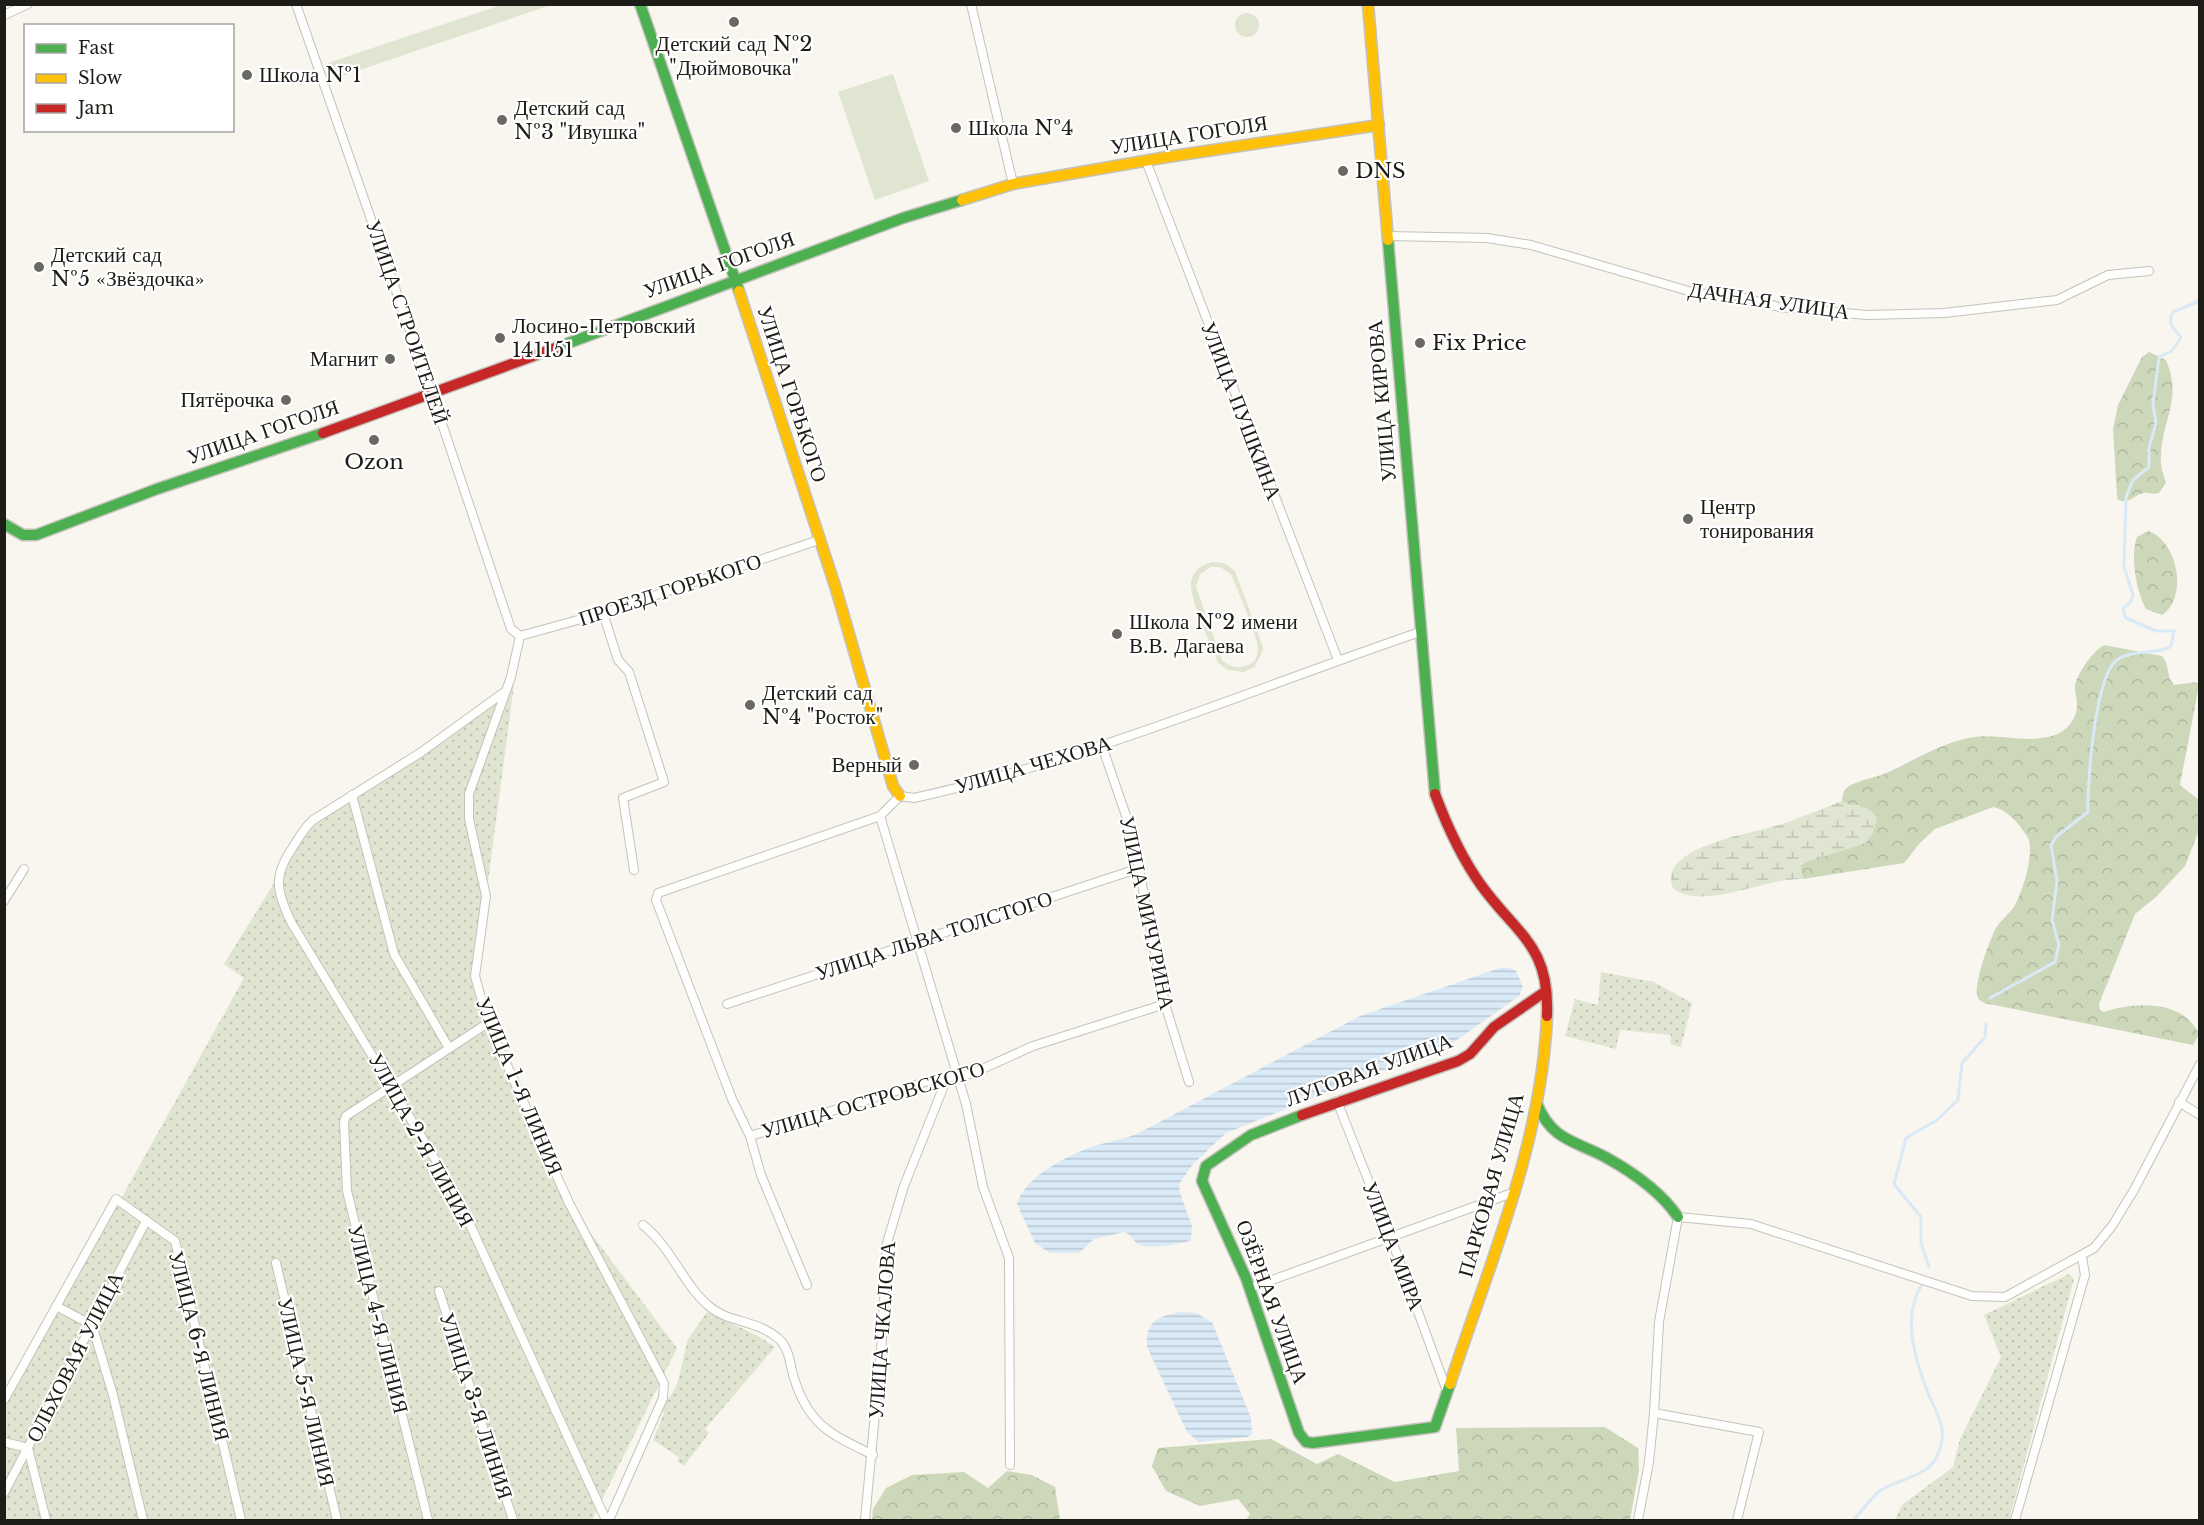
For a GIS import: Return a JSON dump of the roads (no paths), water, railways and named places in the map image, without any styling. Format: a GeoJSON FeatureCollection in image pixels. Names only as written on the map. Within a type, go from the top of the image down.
{"type":"FeatureCollection","features":[{"type":"Feature","properties":{"kind":"street"},"geometry":{"type":"LineString","coordinates":[[4,15],[28,4]]}},
{"type":"Feature","properties":{"kind":"street","name":"УЛИЦА СТРОИТЕЛЕЙ"},"geometry":{"type":"LineString","coordinates":[[296,4],[432,393],[511,629],[520,636]]}},
{"type":"Feature","properties":{"kind":"street","name":"УЛИЦА ГОРЬКОГО"},"geometry":{"type":"LineString","coordinates":[[640,4],[735,279],[864,679],[893,786],[900,796]]}},
{"type":"Feature","properties":{"kind":"street"},"geometry":{"type":"LineString","coordinates":[[971,4],[1012,184]]}},
{"type":"Feature","properties":{"kind":"street","name":"УЛИЦА КИРОВА"},"geometry":{"type":"LineString","coordinates":[[1368,4],[1435,794],[1449,831],[1482,886],[1534,950]]}},
{"type":"Feature","properties":{"kind":"street","name":"УЛИЦА ГОГОЛЯ"},"geometry":{"type":"LineString","coordinates":[[4,524],[23,535],[36,535],[157,489],[280,449],[903,218],[1012,184],[1379,125]]}},
{"type":"Feature","properties":{"kind":"street","name":"УЛИЦА ПУШКИНА"},"geometry":{"type":"LineString","coordinates":[[1146,161],[1338,660]]}},
{"type":"Feature","properties":{"kind":"street","name":"ДАЧНАЯ УЛИЦА"},"geometry":{"type":"LineString","coordinates":[[1388,236],[1487,238],[1531,245],[1699,294],[1726,293],[1779,307],[1867,315],[1944,313],[2057,300],[2108,275],[2149,271]]}},
{"type":"Feature","properties":{"kind":"street","name":"ПРОЕЗД ГОРЬКОГО"},"geometry":{"type":"LineString","coordinates":[[520,636],[603,614],[819,540]]}},
{"type":"Feature","properties":{"kind":"street"},"geometry":{"type":"LineString","coordinates":[[603,614],[618,660],[629,672],[664,782],[623,798],[634,870]]}},
{"type":"Feature","properties":{"kind":"street","name":"УЛИЦА ЧЕХОВА"},"geometry":{"type":"LineString","coordinates":[[900,796],[914,798],[1017,773],[1102,746],[1420,632]]}},
{"type":"Feature","properties":{"kind":"street","name":"УЛИЦА 1-Я ЛИНИЯ"},"geometry":{"type":"LineString","coordinates":[[520,636],[512,677],[472,781],[469,806],[485,886],[485,907],[475,976],[488,1023],[569,1203],[664,1383],[665,1390],[608,1521]]}},
{"type":"Feature","properties":{"kind":"street"},"geometry":{"type":"LineString","coordinates":[[449,1048],[394,954],[352,795],[420,753],[504,693]]}},
{"type":"Feature","properties":{"kind":"street","name":"УЛИЦА МИЧУРИНА"},"geometry":{"type":"LineString","coordinates":[[1102,746],[1132,833],[1165,1004],[1189,1082]]}},
{"type":"Feature","properties":{"kind":"street","name":"УЛИЦА 2-Я ЛИНИЯ"},"geometry":{"type":"LineString","coordinates":[[352,795],[305,827],[282,863],[278,883],[283,905],[455,1192],[608,1521]]}},
{"type":"Feature","properties":{"kind":"street"},"geometry":{"type":"LineString","coordinates":[[807,1285],[761,1175],[750,1136],[732,1099],[656,900],[658,893],[664,889],[880,816],[900,796]]}},
{"type":"Feature","properties":{"kind":"street"},"geometry":{"type":"LineString","coordinates":[[880,816],[920,942],[966,1104],[983,1186],[1009,1258],[1010,1465]]}},
{"type":"Feature","properties":{"kind":"street","name":"УЛИЦА ЛЬВА ТОЛСТОГО"},"geometry":{"type":"LineString","coordinates":[[727,1004],[1140,868]]}},
{"type":"Feature","properties":{"kind":"street"},"geometry":{"type":"LineString","coordinates":[[4,902],[24,869]]}},
{"type":"Feature","properties":{"kind":"street","name":"ПАРКОВАЯ УЛИЦА"},"geometry":{"type":"LineString","coordinates":[[1435,1427],[1512,1193],[1537,1104],[1545,1053],[1546,991],[1542,964],[1534,950]]}},
{"type":"Feature","properties":{"kind":"street","name":"ЛУГОВАЯ УЛИЦА"},"geometry":{"type":"LineString","coordinates":[[1200,1176],[1206,1166],[1241,1140],[1337,1101],[1458,1061],[1470,1054],[1494,1027],[1546,991]]}},
{"type":"Feature","properties":{"kind":"street","name":"УЛИЦА ОСТРОВСКОГО"},"geometry":{"type":"LineString","coordinates":[[750,1136],[932,1080],[957,1077],[989,1067],[1033,1046],[1165,1004]]}},
{"type":"Feature","properties":{"kind":"street"},"geometry":{"type":"LineString","coordinates":[[391,1087],[488,1023]]}},
{"type":"Feature","properties":{"kind":"street"},"geometry":{"type":"LineString","coordinates":[[1678,1217],[1752,1224],[1972,1296],[2005,1297],[2082,1257],[2094,1248],[2112,1226],[2134,1190],[2199,1064]]}},
{"type":"Feature","properties":{"kind":"street","name":"УЛИЦА ЧКАЛОВА"},"geometry":{"type":"LineString","coordinates":[[865,1521],[873,1455],[886,1243],[903,1186],[947,1078]]}},
{"type":"Feature","properties":{"kind":"street","name":"УЛИЦА 4-Я ЛИНИЯ"},"geometry":{"type":"LineString","coordinates":[[391,1087],[346,1116],[344,1122],[346,1191],[428,1521]]}},
{"type":"Feature","properties":{"kind":"street","name":"УЛИЦА МИРА"},"geometry":{"type":"LineString","coordinates":[[1337,1101],[1391,1238],[1447,1391]]}},
{"type":"Feature","properties":{"kind":"street"},"geometry":{"type":"LineString","coordinates":[[2179,1102],[2199,1115]]}},
{"type":"Feature","properties":{"kind":"street"},"geometry":{"type":"LineString","coordinates":[[1537,1104],[1542,1120],[1557,1136],[1607,1159],[1647,1186],[1673,1209],[1678,1217],[1659,1322],[1649,1462],[1638,1521]]}},
{"type":"Feature","properties":{"kind":"street","name":"ОЗЁРНАЯ УЛИЦА"},"geometry":{"type":"LineString","coordinates":[[1200,1176],[1250,1288],[1299,1433],[1306,1442],[1313,1443],[1435,1427]]}},
{"type":"Feature","properties":{"kind":"street"},"geometry":{"type":"LineString","coordinates":[[1250,1288],[1512,1193]]}},
{"type":"Feature","properties":{"kind":"street","name":"УЛИЦА 6-Я ЛИНИЯ"},"geometry":{"type":"LineString","coordinates":[[56,1306],[116,1199],[175,1241],[241,1521]]}},
{"type":"Feature","properties":{"kind":"street","name":"ОЛЬХОВАЯ УЛИЦА"},"geometry":{"type":"LineString","coordinates":[[4,1493],[146,1221]]}},
{"type":"Feature","properties":{"kind":"street"},"geometry":{"type":"LineString","coordinates":[[643,1225],[667,1249],[707,1305],[717,1313],[756,1324],[781,1341],[792,1364],[795,1382],[816,1423],[826,1431],[873,1455]]}},
{"type":"Feature","properties":{"kind":"street"},"geometry":{"type":"LineString","coordinates":[[2015,1521],[2085,1275],[2082,1257]]}},
{"type":"Feature","properties":{"kind":"street","name":"УЛИЦА 5-Я ЛИНИЯ"},"geometry":{"type":"LineString","coordinates":[[276,1263],[337,1521]]}},
{"type":"Feature","properties":{"kind":"street","name":"УЛИЦА 3-Я ЛИНИЯ"},"geometry":{"type":"LineString","coordinates":[[439,1292],[513,1521]]}},
{"type":"Feature","properties":{"kind":"street"},"geometry":{"type":"LineString","coordinates":[[4,1400],[56,1306],[92,1325],[113,1395],[144,1521]]}},
{"type":"Feature","properties":{"kind":"street"},"geometry":{"type":"LineString","coordinates":[[1654,1413],[1759,1432],[1737,1521]]}},
{"type":"Feature","properties":{"kind":"street"},"geometry":{"type":"LineString","coordinates":[[4,1442],[28,1448],[46,1521]]}},
{"type":"Feature","properties":{"kind":"water"},"geometry":{"type":"Polygon","coordinates":[[[1500,968],[1516,971],[1523,987],[1519,996],[1447,1047],[1364,1077],[1226,1133],[1193,1164],[1179,1184],[1192,1226],[1191,1240],[1173,1245],[1142,1246],[1124,1232],[1094,1239],[1079,1253],[1050,1253],[1035,1243],[1017,1204],[1027,1186],[1055,1164],[1091,1147],[1137,1134],[1360,1016],[1500,968]]]}},
{"type":"Feature","properties":{"kind":"water"},"geometry":{"type":"Polygon","coordinates":[[[1179,1312],[1196,1313],[1212,1322],[1251,1418],[1252,1434],[1247,1437],[1199,1442],[1187,1432],[1147,1347],[1150,1326],[1164,1316],[1179,1312]]]}},
{"type":"Feature","properties":{"kind":"waterway"},"geometry":{"type":"LineString","coordinates":[[1990,998],[2055,962],[2059,945],[2052,920],[2057,881],[2051,845],[2057,836],[2088,812],[2094,730],[2103,685],[2110,668],[2124,656],[2166,649],[2171,646],[2174,631],[2156,631],[2126,618],[2123,609],[2131,601],[2133,595],[2124,567],[2126,497],[2133,480],[2149,467],[2149,448],[2156,423],[2153,404],[2159,357],[2172,351],[2181,337],[2172,326],[2171,316],[2173,312],[2200,299]]}},
{"type":"Feature","properties":{"kind":"waterway"},"geometry":{"type":"LineString","coordinates":[[1929,1267],[1921,1243],[1921,1217],[1894,1184],[1906,1138],[1937,1120],[1958,1100],[1962,1063],[1985,1037],[1986,1024]]}},
{"type":"Feature","properties":{"kind":"waterway"},"geometry":{"type":"LineString","coordinates":[[1853,1520],[1881,1490],[1926,1469],[1932,1464],[1940,1448],[1941,1424],[1923,1380],[1912,1338],[1913,1309],[1916,1296],[1923,1283]]}},
{"type":"Feature","properties":{"kind":"place","name":"Детский сад №2 \"Дюймовочка\""},"geometry":{"type":"Point","coordinates":[734,22]}},
{"type":"Feature","properties":{"kind":"place","name":"Школа №1"},"geometry":{"type":"Point","coordinates":[247,75]}},
{"type":"Feature","properties":{"kind":"place","name":"Детский сад №3 \"Ивушка\""},"geometry":{"type":"Point","coordinates":[502,120]}},
{"type":"Feature","properties":{"kind":"place","name":"Школа №4"},"geometry":{"type":"Point","coordinates":[956,128]}},
{"type":"Feature","properties":{"kind":"place","name":"DNS"},"geometry":{"type":"Point","coordinates":[1343,171]}},
{"type":"Feature","properties":{"kind":"place","name":"Детский сад №5 «Звёздочка»"},"geometry":{"type":"Point","coordinates":[39,267]}},
{"type":"Feature","properties":{"kind":"place","name":"Лосино-Петровский 141151"},"geometry":{"type":"Point","coordinates":[500,338]}},
{"type":"Feature","properties":{"kind":"place","name":"Fix Price"},"geometry":{"type":"Point","coordinates":[1420,343]}},
{"type":"Feature","properties":{"kind":"place","name":"Магнит"},"geometry":{"type":"Point","coordinates":[390,359]}},
{"type":"Feature","properties":{"kind":"place","name":"Пятёрочка"},"geometry":{"type":"Point","coordinates":[286,400]}},
{"type":"Feature","properties":{"kind":"place","name":"Ozon"},"geometry":{"type":"Point","coordinates":[374,440]}},
{"type":"Feature","properties":{"kind":"place","name":"Центр тонирования"},"geometry":{"type":"Point","coordinates":[1688,519]}},
{"type":"Feature","properties":{"kind":"place","name":"Школа №2 имени В.В. Дагаева"},"geometry":{"type":"Point","coordinates":[1117,634]}},
{"type":"Feature","properties":{"kind":"place","name":"Детский сад №4 \"Росток\""},"geometry":{"type":"Point","coordinates":[750,705]}},
{"type":"Feature","properties":{"kind":"place","name":"Верный"},"geometry":{"type":"Point","coordinates":[914,765]}}]}
